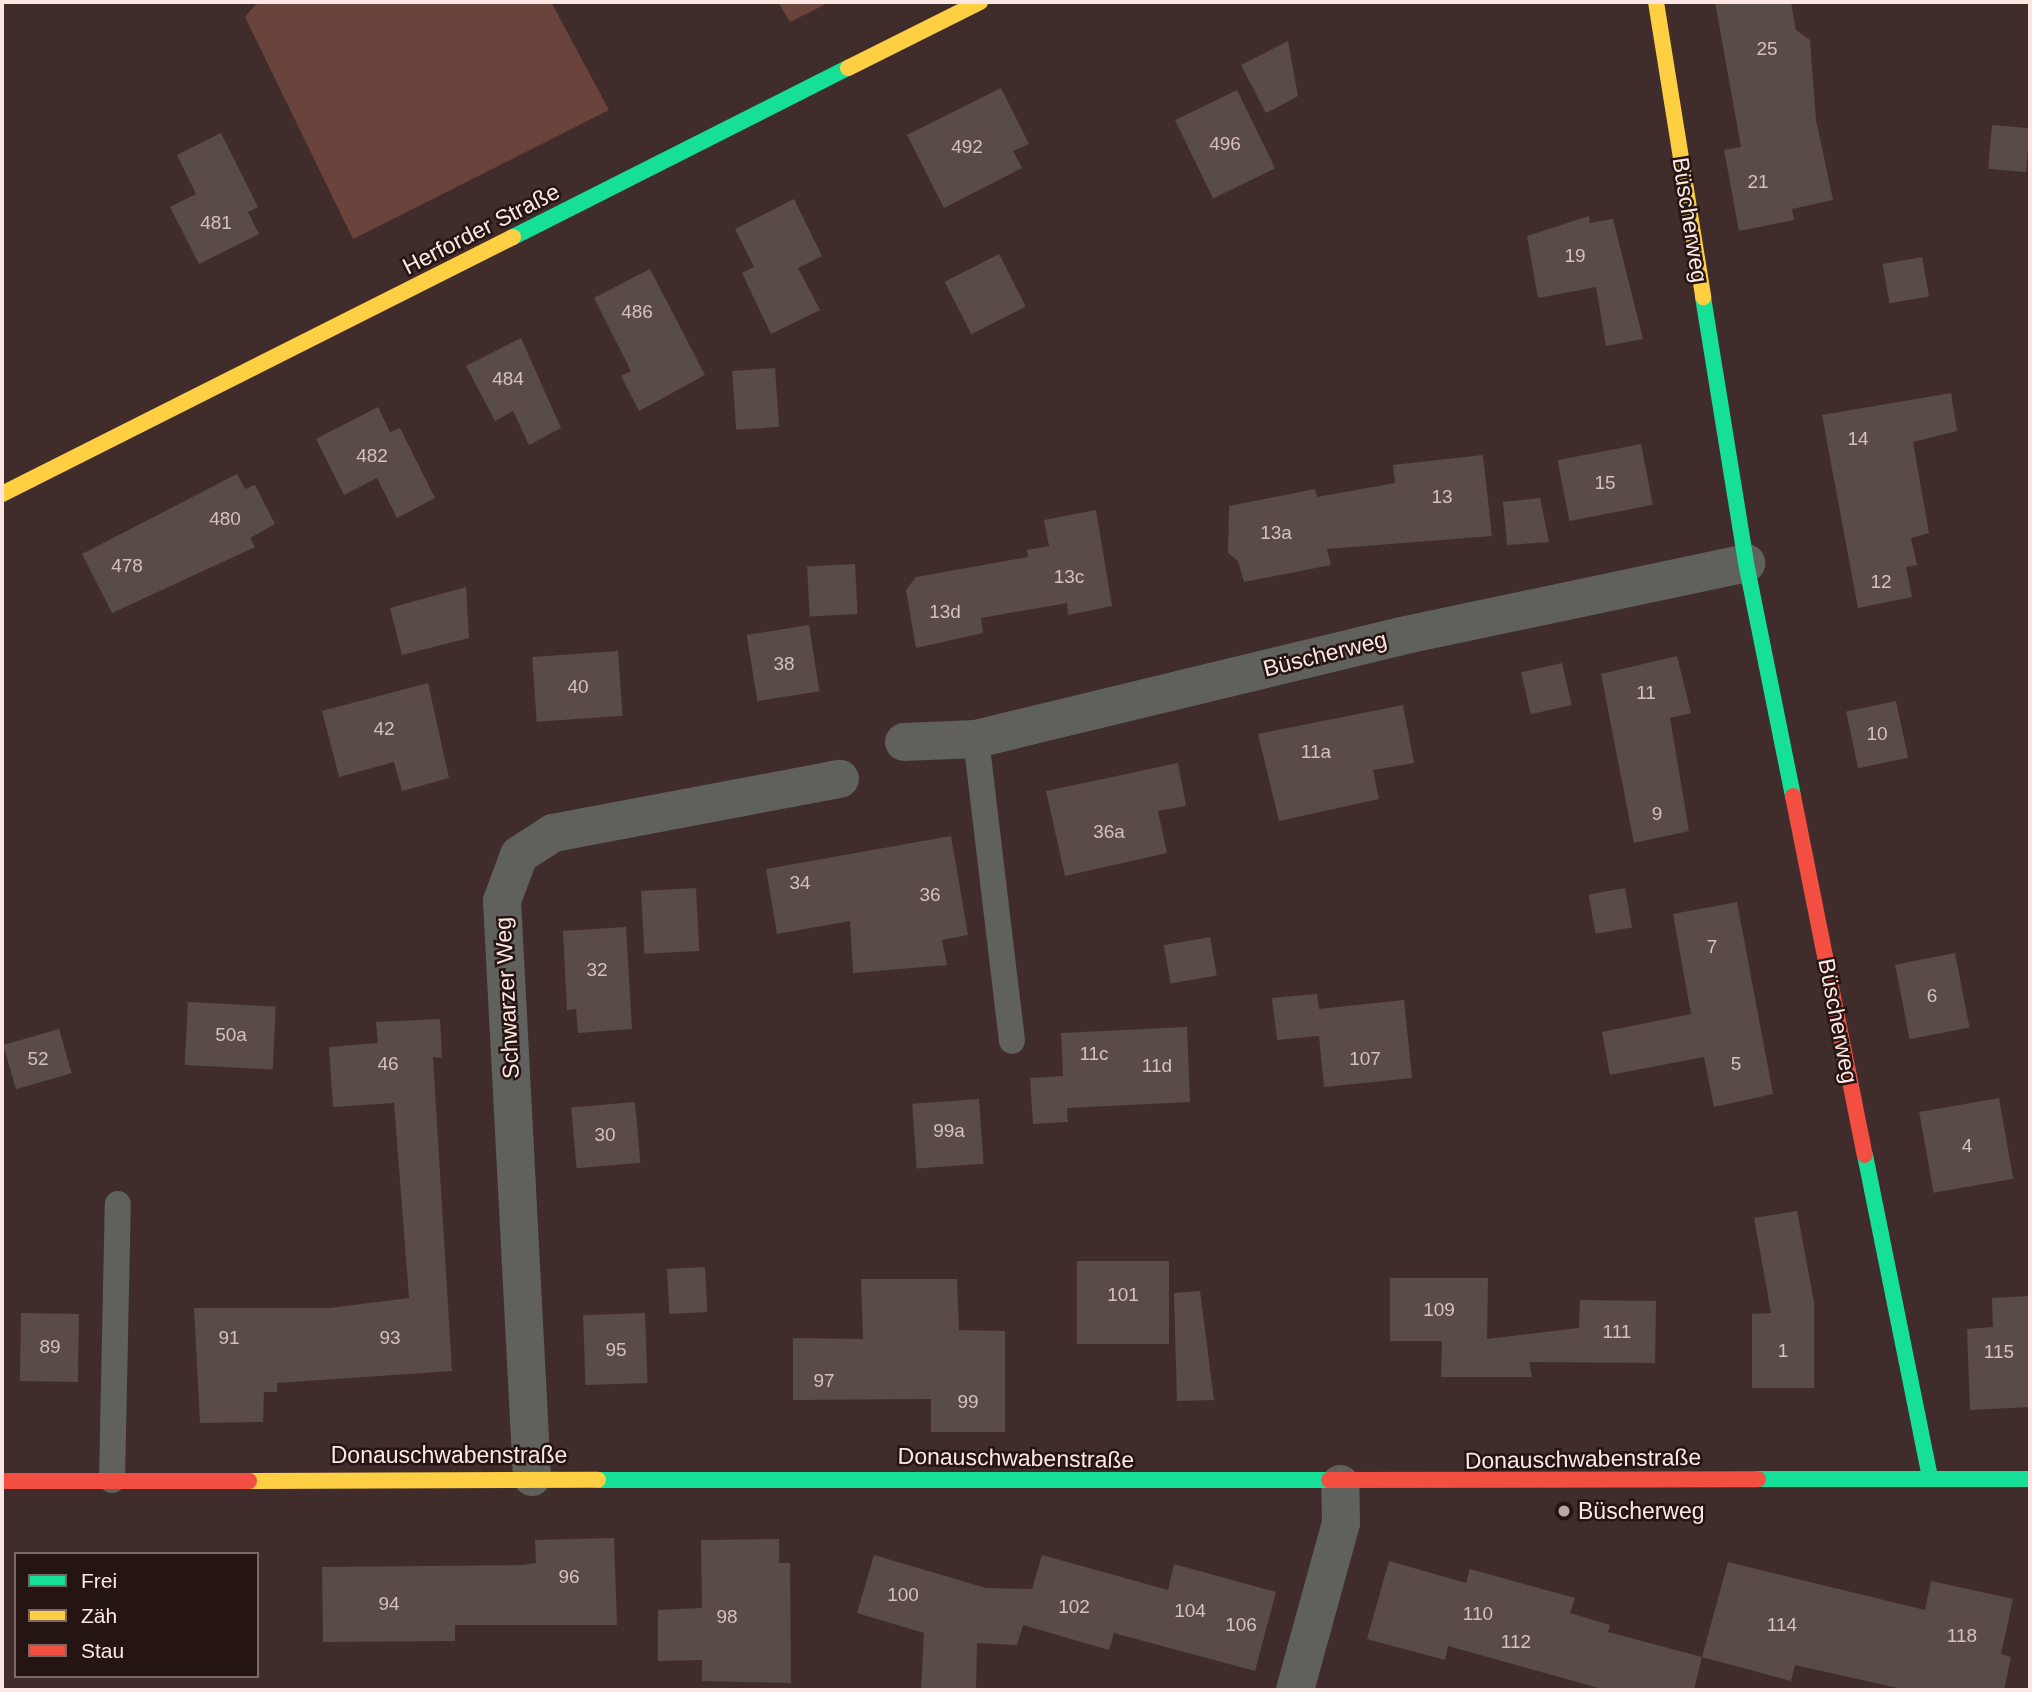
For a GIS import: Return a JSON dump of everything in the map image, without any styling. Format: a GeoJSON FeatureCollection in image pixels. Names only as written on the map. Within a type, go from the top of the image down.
{"type":"FeatureCollection","features":[{"type":"Feature","properties":{"kind":"street","name":"Herforder Straße"},"geometry":{"type":"LineString","coordinates":[[2,494],[980,2]]}},
{"type":"Feature","properties":{"kind":"street","name":"Büscherweg"},"geometry":{"type":"LineString","coordinates":[[1656,2],[1746,563],[1930,1478]]}},
{"type":"Feature","properties":{"kind":"street","name":"Büscherweg"},"geometry":{"type":"LineString","coordinates":[[904,742],[976,739],[1401,636],[1746,563]]}},
{"type":"Feature","properties":{"kind":"street","name":"Schwarzer Weg"},"geometry":{"type":"LineString","coordinates":[[532,1477],[502,901],[519,855],[553,833],[840,779]]}},
{"type":"Feature","properties":{"kind":"street","name":"Donauschwabenstraße"},"geometry":{"type":"LineString","coordinates":[[2,1481],[532,1477],[1340,1484],[2030,1479]]}},
{"type":"Feature","properties":{"kind":"street"},"geometry":{"type":"LineString","coordinates":[[1295,1690],[1341,1523],[1340,1484]]}},
{"type":"Feature","properties":{"kind":"lane"},"geometry":{"type":"LineString","coordinates":[[976,739],[1012,1041]]}},
{"type":"Feature","properties":{"kind":"lane"},"geometry":{"type":"LineString","coordinates":[[112,1480],[118,1204]]}},
{"type":"Feature","properties":{"kind":"shaded area"},"geometry":{"type":"Polygon","coordinates":[[[258,2],[551,2],[609,110],[353,239],[245,17],[258,2]]]}},
{"type":"Feature","properties":{"kind":"shaded area"},"geometry":{"type":"Polygon","coordinates":[[[778,2],[830,2],[790,22],[778,2]]]}},
{"type":"Feature","properties":{"kind":"building"},"geometry":{"type":"Polygon","coordinates":[[[1715,2],[1791,2],[1796,30],[1810,40],[1816,120],[1833,200],[1792,209],[1794,220],[1739,231],[1724,150],[1741,147],[1715,2]]]}},
{"type":"Feature","properties":{"kind":"building"},"geometry":{"type":"Polygon","coordinates":[[[1288,41],[1298,96],[1266,113],[1241,65],[1288,41]]]}},
{"type":"Feature","properties":{"kind":"building"},"geometry":{"type":"Polygon","coordinates":[[[1001,88],[1029,144],[1013,151],[1022,168],[944,208],[907,135],[1001,88]]]}},
{"type":"Feature","properties":{"kind":"building"},"geometry":{"type":"Polygon","coordinates":[[[1237,90],[1275,168],[1213,198],[1175,120],[1237,90]]]}},
{"type":"Feature","properties":{"kind":"building"},"geometry":{"type":"Polygon","coordinates":[[[1992,125],[2030,128],[2026,172],[1988,169],[1992,125]]]}},
{"type":"Feature","properties":{"kind":"building"},"geometry":{"type":"Polygon","coordinates":[[[221,133],[258,207],[248,212],[259,234],[199,264],[170,207],[196,194],[177,155],[221,133]]]}},
{"type":"Feature","properties":{"kind":"building"},"geometry":{"type":"Polygon","coordinates":[[[794,199],[822,256],[798,268],[820,310],[771,334],[742,273],[754,267],[735,229],[794,199]]]}},
{"type":"Feature","properties":{"kind":"building"},"geometry":{"type":"Polygon","coordinates":[[[1589,216],[1590,223],[1613,219],[1643,339],[1606,346],[1596,287],[1538,298],[1527,236],[1589,216]]]}},
{"type":"Feature","properties":{"kind":"building"},"geometry":{"type":"Polygon","coordinates":[[[999,254],[1026,307],[971,334],[945,282],[999,254]]]}},
{"type":"Feature","properties":{"kind":"building"},"geometry":{"type":"Polygon","coordinates":[[[1922,257],[1929,296],[1890,303],[1883,264],[1922,257]]]}},
{"type":"Feature","properties":{"kind":"building"},"geometry":{"type":"Polygon","coordinates":[[[650,269],[705,375],[639,411],[621,376],[631,371],[594,298],[650,269]]]}},
{"type":"Feature","properties":{"kind":"building"},"geometry":{"type":"Polygon","coordinates":[[[521,338],[561,428],[529,445],[513,411],[495,421],[466,366],[521,338]]]}},
{"type":"Feature","properties":{"kind":"building"},"geometry":{"type":"Polygon","coordinates":[[[775,368],[779,427],[736,430],[732,371],[775,368]]]}},
{"type":"Feature","properties":{"kind":"building"},"geometry":{"type":"Polygon","coordinates":[[[1951,393],[1957,431],[1913,442],[1929,533],[1911,538],[1917,565],[1906,567],[1912,597],[1858,608],[1822,415],[1951,393]]]}},
{"type":"Feature","properties":{"kind":"building"},"geometry":{"type":"Polygon","coordinates":[[[378,407],[390,432],[400,428],[435,498],[397,518],[377,478],[344,495],[316,439],[378,407]]]}},
{"type":"Feature","properties":{"kind":"building"},"geometry":{"type":"Polygon","coordinates":[[[1641,444],[1653,505],[1569,521],[1558,460],[1641,444]]]}},
{"type":"Feature","properties":{"kind":"building"},"geometry":{"type":"Polygon","coordinates":[[[1483,455],[1492,536],[1327,549],[1331,565],[1244,582],[1238,561],[1228,553],[1229,506],[1315,489],[1317,497],[1395,483],[1393,465],[1483,455]]]}},
{"type":"Feature","properties":{"kind":"building"},"geometry":{"type":"Polygon","coordinates":[[[237,474],[245,489],[255,485],[275,524],[250,538],[255,547],[112,613],[82,554],[237,474]]]}},
{"type":"Feature","properties":{"kind":"building"},"geometry":{"type":"Polygon","coordinates":[[[1540,498],[1549,542],[1507,545],[1503,502],[1540,498]]]}},
{"type":"Feature","properties":{"kind":"building"},"geometry":{"type":"Polygon","coordinates":[[[1096,510],[1112,606],[1068,615],[1067,603],[981,618],[983,633],[916,648],[906,590],[916,577],[1028,557],[1027,550],[1049,546],[1044,520],[1096,510]]]}},
{"type":"Feature","properties":{"kind":"building"},"geometry":{"type":"Polygon","coordinates":[[[855,564],[858,614],[810,616],[807,567],[855,564]]]}},
{"type":"Feature","properties":{"kind":"building"},"geometry":{"type":"Polygon","coordinates":[[[466,587],[469,638],[402,655],[390,608],[466,587]]]}},
{"type":"Feature","properties":{"kind":"building"},"geometry":{"type":"Polygon","coordinates":[[[809,625],[819,691],[757,701],[747,635],[809,625]]]}},
{"type":"Feature","properties":{"kind":"building"},"geometry":{"type":"Polygon","coordinates":[[[618,651],[623,716],[537,722],[532,657],[618,651]]]}},
{"type":"Feature","properties":{"kind":"building"},"geometry":{"type":"Polygon","coordinates":[[[1677,656],[1691,713],[1670,718],[1689,831],[1634,843],[1601,674],[1677,656]]]}},
{"type":"Feature","properties":{"kind":"building"},"geometry":{"type":"Polygon","coordinates":[[[1562,663],[1572,705],[1531,714],[1521,672],[1562,663]]]}},
{"type":"Feature","properties":{"kind":"building"},"geometry":{"type":"Polygon","coordinates":[[[428,683],[449,778],[402,791],[394,762],[339,777],[322,711],[428,683]]]}},
{"type":"Feature","properties":{"kind":"building"},"geometry":{"type":"Polygon","coordinates":[[[1896,701],[1908,758],[1858,768],[1846,712],[1896,701]]]}},
{"type":"Feature","properties":{"kind":"building"},"geometry":{"type":"Polygon","coordinates":[[[1403,705],[1414,763],[1373,770],[1379,799],[1279,821],[1258,734],[1403,705]]]}},
{"type":"Feature","properties":{"kind":"building"},"geometry":{"type":"Polygon","coordinates":[[[1178,763],[1186,806],[1158,811],[1167,853],[1065,876],[1046,791],[1178,763]]]}},
{"type":"Feature","properties":{"kind":"building"},"geometry":{"type":"Polygon","coordinates":[[[951,836],[968,935],[942,940],[947,965],[853,973],[850,921],[777,934],[766,869],[951,836]]]}},
{"type":"Feature","properties":{"kind":"building"},"geometry":{"type":"Polygon","coordinates":[[[696,888],[699,951],[644,954],[641,891],[696,888]]]}},
{"type":"Feature","properties":{"kind":"building"},"geometry":{"type":"Polygon","coordinates":[[[1625,888],[1632,927],[1596,934],[1589,894],[1625,888]]]}},
{"type":"Feature","properties":{"kind":"building"},"geometry":{"type":"Polygon","coordinates":[[[1737,902],[1773,1094],[1714,1107],[1704,1057],[1610,1075],[1602,1032],[1691,1014],[1673,914],[1737,902]]]}},
{"type":"Feature","properties":{"kind":"building"},"geometry":{"type":"Polygon","coordinates":[[[626,927],[632,1029],[578,1033],[576,1009],[567,1010],[563,931],[626,927]]]}},
{"type":"Feature","properties":{"kind":"building"},"geometry":{"type":"Polygon","coordinates":[[[1210,937],[1217,975],[1170,984],[1164,945],[1210,937]]]}},
{"type":"Feature","properties":{"kind":"building"},"geometry":{"type":"Polygon","coordinates":[[[1955,953],[1970,1028],[1910,1039],[1895,965],[1955,953]]]}},
{"type":"Feature","properties":{"kind":"building"},"geometry":{"type":"Polygon","coordinates":[[[1317,994],[1319,1009],[1404,1000],[1412,1078],[1324,1087],[1319,1036],[1277,1040],[1272,998],[1317,994]]]}},
{"type":"Feature","properties":{"kind":"building"},"geometry":{"type":"Polygon","coordinates":[[[188,1002],[276,1007],[273,1070],[185,1065],[188,1002]]]}},
{"type":"Feature","properties":{"kind":"building"},"geometry":{"type":"Polygon","coordinates":[[[440,1019],[442,1058],[433,1057],[452,1371],[277,1383],[277,1392],[264,1392],[263,1422],[200,1423],[194,1308],[330,1308],[409,1298],[394,1103],[333,1107],[329,1047],[378,1043],[376,1022],[440,1019]]]}},
{"type":"Feature","properties":{"kind":"building"},"geometry":{"type":"Polygon","coordinates":[[[1187,1027],[1190,1102],[1067,1108],[1068,1122],[1033,1124],[1030,1078],[1063,1076],[1061,1033],[1187,1027]]]}},
{"type":"Feature","properties":{"kind":"building"},"geometry":{"type":"Polygon","coordinates":[[[59,1029],[72,1073],[16,1089],[3,1045],[59,1029]]]}},
{"type":"Feature","properties":{"kind":"building"},"geometry":{"type":"Polygon","coordinates":[[[1999,1098],[2013,1179],[1933,1193],[1919,1112],[1999,1098]]]}},
{"type":"Feature","properties":{"kind":"building"},"geometry":{"type":"Polygon","coordinates":[[[979,1099],[984,1164],[917,1169],[912,1104],[979,1099]]]}},
{"type":"Feature","properties":{"kind":"building"},"geometry":{"type":"Polygon","coordinates":[[[635,1102],[640,1163],[577,1168],[571,1108],[635,1102]]]}},
{"type":"Feature","properties":{"kind":"building"},"geometry":{"type":"Polygon","coordinates":[[[1797,1211],[1814,1302],[1814,1388],[1752,1388],[1752,1314],[1771,1313],[1754,1218],[1797,1211]]]}},
{"type":"Feature","properties":{"kind":"building"},"geometry":{"type":"Polygon","coordinates":[[[1077,1261],[1169,1261],[1169,1344],[1077,1344],[1077,1261]]]}},
{"type":"Feature","properties":{"kind":"building"},"geometry":{"type":"Polygon","coordinates":[[[705,1267],[707,1312],[669,1314],[667,1269],[705,1267]]]}},
{"type":"Feature","properties":{"kind":"building"},"geometry":{"type":"Polygon","coordinates":[[[1390,1278],[1488,1278],[1487,1339],[1579,1328],[1580,1300],[1656,1301],[1655,1363],[1529,1362],[1532,1377],[1441,1377],[1442,1341],[1390,1341],[1390,1278]]]}},
{"type":"Feature","properties":{"kind":"building"},"geometry":{"type":"Polygon","coordinates":[[[861,1279],[957,1279],[959,1330],[1005,1331],[1005,1432],[931,1432],[931,1399],[793,1400],[793,1338],[863,1339],[861,1279]]]}},
{"type":"Feature","properties":{"kind":"building"},"geometry":{"type":"Polygon","coordinates":[[[1200,1291],[1214,1400],[1177,1401],[1174,1293],[1200,1291]]]}},
{"type":"Feature","properties":{"kind":"building"},"geometry":{"type":"Polygon","coordinates":[[[2030,1296],[2030,1407],[1970,1410],[1967,1329],[1993,1327],[1992,1298],[2030,1296]]]}},
{"type":"Feature","properties":{"kind":"building"},"geometry":{"type":"Polygon","coordinates":[[[21,1313],[79,1314],[78,1382],[20,1381],[21,1313]]]}},
{"type":"Feature","properties":{"kind":"building"},"geometry":{"type":"Polygon","coordinates":[[[645,1313],[647,1383],[585,1385],[583,1315],[645,1313]]]}},
{"type":"Feature","properties":{"kind":"building"},"geometry":{"type":"Polygon","coordinates":[[[614,1538],[617,1625],[455,1625],[455,1641],[323,1642],[322,1567],[523,1565],[536,1563],[535,1540],[614,1538]]]}},
{"type":"Feature","properties":{"kind":"building"},"geometry":{"type":"Polygon","coordinates":[[[779,1539],[779,1563],[790,1563],[791,1683],[702,1681],[702,1660],[658,1661],[658,1610],[702,1608],[701,1540],[779,1539]]]}},
{"type":"Feature","properties":{"kind":"building"},"geometry":{"type":"Polygon","coordinates":[[[874,1555],[986,1588],[1032,1589],[1042,1555],[1168,1590],[1174,1564],[1276,1592],[1255,1671],[1114,1633],[1109,1650],[1023,1625],[1017,1645],[977,1643],[976,1690],[921,1690],[924,1633],[857,1613],[874,1555]]]}},
{"type":"Feature","properties":{"kind":"building"},"geometry":{"type":"Polygon","coordinates":[[[1389,1561],[1466,1583],[1470,1569],[1575,1598],[1570,1613],[1610,1625],[1608,1632],[1702,1657],[1694,1690],[1606,1690],[1448,1646],[1445,1660],[1367,1639],[1389,1561]]]}},
{"type":"Feature","properties":{"kind":"building"},"geometry":{"type":"Polygon","coordinates":[[[1728,1562],[1925,1610],[1931,1581],[2013,1599],[2001,1654],[2011,1657],[2004,1690],[1907,1690],[1795,1665],[1791,1681],[1702,1657],[1728,1562]]]}},
{"type":"Feature","properties":{"kind":"traffic: fast"},"geometry":{"type":"LineString","coordinates":[[513,237],[848,68]]}},
{"type":"Feature","properties":{"kind":"traffic: fast"},"geometry":{"type":"LineString","coordinates":[[1703,297],[1746,563],[1793,796]]}},
{"type":"Feature","properties":{"kind":"traffic: fast"},"geometry":{"type":"LineString","coordinates":[[1865,1155],[1930,1478]]}},
{"type":"Feature","properties":{"kind":"traffic: fast"},"geometry":{"type":"LineString","coordinates":[[1758,1479],[2030,1479]]}},
{"type":"Feature","properties":{"kind":"traffic: fast"},"geometry":{"type":"LineString","coordinates":[[598,1480],[1329,1480]]}},
{"type":"Feature","properties":{"kind":"traffic: slow"},"geometry":{"type":"LineString","coordinates":[[848,68],[980,2]]}},
{"type":"Feature","properties":{"kind":"traffic: slow"},"geometry":{"type":"LineString","coordinates":[[1656,2],[1703,297]]}},
{"type":"Feature","properties":{"kind":"traffic: slow"},"geometry":{"type":"LineString","coordinates":[[2,494],[513,237]]}},
{"type":"Feature","properties":{"kind":"traffic: slow"},"geometry":{"type":"LineString","coordinates":[[249,1481],[598,1480]]}},
{"type":"Feature","properties":{"kind":"traffic: jam"},"geometry":{"type":"LineString","coordinates":[[1793,796],[1865,1155]]}},
{"type":"Feature","properties":{"kind":"traffic: jam"},"geometry":{"type":"LineString","coordinates":[[1329,1480],[1758,1479]]}},
{"type":"Feature","properties":{"kind":"traffic: jam"},"geometry":{"type":"LineString","coordinates":[[2,1481],[249,1481]]}},
{"type":"Feature","properties":{"kind":"place","name":"Büscherweg"},"geometry":{"type":"Point","coordinates":[1564,1511]}}]}
